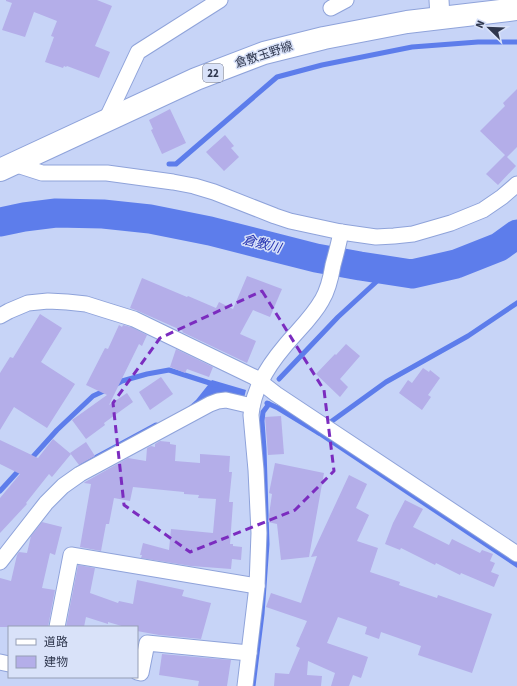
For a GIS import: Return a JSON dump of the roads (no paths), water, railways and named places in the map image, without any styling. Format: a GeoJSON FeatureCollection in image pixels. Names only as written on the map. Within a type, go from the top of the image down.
{"type":"FeatureCollection","features":[{"type":"Feature","properties":{"kind":"main road","name":"倉敷玉野線"},"geometry":{"type":"LineString","coordinates":[[7,167],[196,79],[264,54],[324,38],[407,22],[440,9],[476,13],[517,14]]}},
{"type":"Feature","properties":{"kind":"main road","name":"倉敷玉野線"},"geometry":{"type":"LineString","coordinates":[[476,13],[517,9]]}},
{"type":"Feature","properties":{"kind":"street"},"geometry":{"type":"LineString","coordinates":[[106,120],[138,52],[220,0]]}},
{"type":"Feature","properties":{"kind":"street"},"geometry":{"type":"LineString","coordinates":[[331,8],[346,0]]}},
{"type":"Feature","properties":{"kind":"street"},"geometry":{"type":"LineString","coordinates":[[7,167],[42,173],[107,173],[173,182],[214,192],[275,216],[340,235],[376,237],[413,234],[451,223],[483,210],[502,197],[517,184]]}},
{"type":"Feature","properties":{"kind":"street"},"geometry":{"type":"LineString","coordinates":[[245,686],[257,586],[258,533],[256,470],[251,415],[252,406],[261,383],[283,347],[309,319],[323,299],[330,280],[340,235]]}},
{"type":"Feature","properties":{"kind":"street"},"geometry":{"type":"LineString","coordinates":[[0,316],[28,303],[48,301],[86,304],[134,319],[254,378],[517,554]]}},
{"type":"Feature","properties":{"kind":"street"},"geometry":{"type":"LineString","coordinates":[[0,562],[46,503],[63,486],[80,474],[210,404],[226,400],[252,406]]}},
{"type":"Feature","properties":{"kind":"street"},"geometry":{"type":"LineString","coordinates":[[57,626],[71,555],[257,586]]}},
{"type":"Feature","properties":{"kind":"street"},"geometry":{"type":"LineString","coordinates":[[138,672],[141,673],[147,643],[249,653]]}},
{"type":"Feature","properties":{"kind":"water"},"geometry":{"type":"Polygon","coordinates":[[[212,380],[246,390],[244,398],[189,408],[188,407],[196,400],[212,380]]]}},
{"type":"Feature","properties":{"kind":"waterway"},"geometry":{"type":"LineString","coordinates":[[169,164],[176,164],[277,77],[322,65],[412,47],[478,42],[517,42]]}},
{"type":"Feature","properties":{"kind":"waterway","name":"倉敷川"},"geometry":{"type":"LineString","coordinates":[[0,222],[56,213],[103,214],[150,219],[210,231],[316,258],[412,274],[456,264],[499,247],[517,234]]}},
{"type":"Feature","properties":{"kind":"waterway"},"geometry":{"type":"LineString","coordinates":[[279,379],[338,317],[388,271]]}},
{"type":"Feature","properties":{"kind":"waterway"},"geometry":{"type":"LineString","coordinates":[[332,421],[386,382],[468,336],[517,303]]}},
{"type":"Feature","properties":{"kind":"waterway"},"geometry":{"type":"LineString","coordinates":[[115,385],[122,381],[147,374],[169,370],[216,385]]}},
{"type":"Feature","properties":{"kind":"waterway"},"geometry":{"type":"LineString","coordinates":[[30,460],[57,430],[93,396],[106,390]]}},
{"type":"Feature","properties":{"kind":"waterway"},"geometry":{"type":"LineString","coordinates":[[267,403],[319,433],[320,432]]}},
{"type":"Feature","properties":{"kind":"waterway"},"geometry":{"type":"LineString","coordinates":[[253,686],[262,614],[267,544],[262,421],[263,412],[269,404]]}},
{"type":"Feature","properties":{"kind":"waterway"},"geometry":{"type":"LineString","coordinates":[[82,465],[156,425]]}},
{"type":"Feature","properties":{"kind":"waterway"},"geometry":{"type":"LineString","coordinates":[[319,433],[517,565]]}},
{"type":"Feature","properties":{"kind":"waterway"},"geometry":{"type":"LineString","coordinates":[[0,491],[21,468]]}}]}
